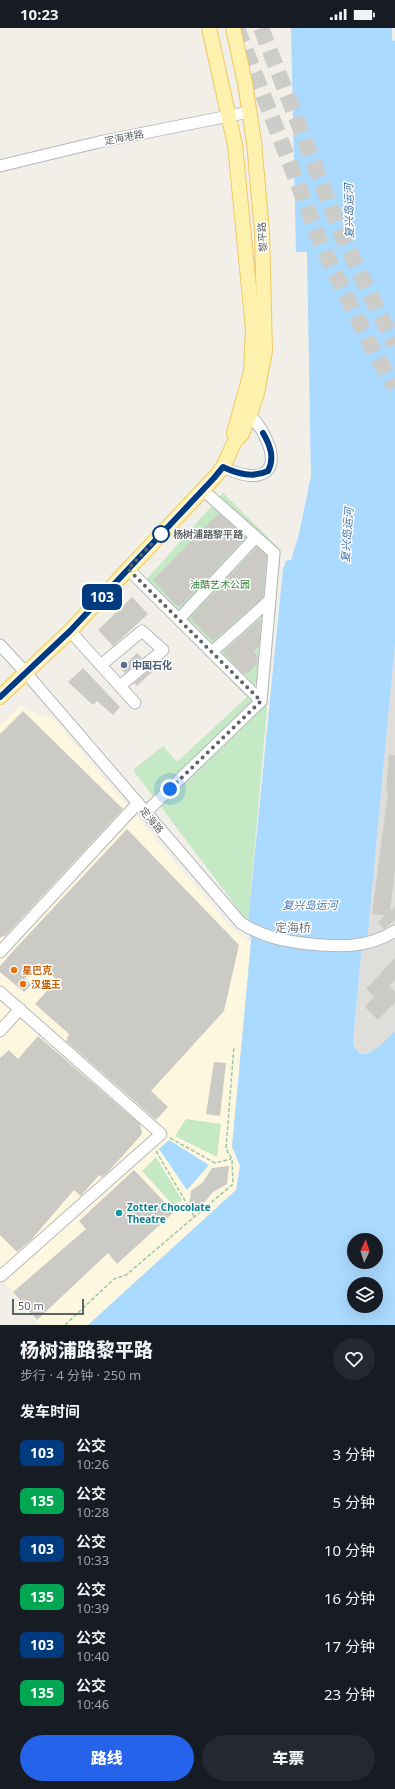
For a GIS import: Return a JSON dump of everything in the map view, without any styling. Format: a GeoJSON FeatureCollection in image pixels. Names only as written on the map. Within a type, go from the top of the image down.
{"type":"FeatureCollection","features":[{"type":"Feature","properties":{"kind":"main road","name":"黎平路"},"geometry":{"type":"LineString","coordinates":[[209,28],[229,116],[236,159],[253,329],[251,372],[245,412]]}},
{"type":"Feature","properties":{"kind":"main road","name":"黎平路"},"geometry":{"type":"LineString","coordinates":[[0,698],[70,631],[223,467],[235,441],[234,432],[245,412],[262,372],[266,328],[262,232],[249,112],[233,28]]}},
{"type":"Feature","properties":{"kind":"street","name":"定海港路"},"geometry":{"type":"LineString","coordinates":[[0,166],[72,148],[249,112]]}},
{"type":"Feature","properties":{"kind":"street"},"geometry":{"type":"LineString","coordinates":[[223,467],[234,472],[253,475],[268,471],[271,465],[272,459],[268,441],[245,412]]}},
{"type":"Feature","properties":{"kind":"street"},"geometry":{"type":"LineString","coordinates":[[146,812],[261,701],[274,553],[203,490]]}},
{"type":"Feature","properties":{"kind":"street"},"geometry":{"type":"LineString","coordinates":[[179,619],[256,537]]}},
{"type":"Feature","properties":{"kind":"street"},"geometry":{"type":"LineString","coordinates":[[128,569],[261,701]]}},
{"type":"Feature","properties":{"kind":"street"},"geometry":{"type":"LineString","coordinates":[[212,652],[270,600]]}},
{"type":"Feature","properties":{"kind":"street"},"geometry":{"type":"LineString","coordinates":[[70,631],[134,703]]}},
{"type":"Feature","properties":{"kind":"street"},"geometry":{"type":"LineString","coordinates":[[101,665],[142,632],[163,650],[120,686]]}},
{"type":"Feature","properties":{"kind":"street","name":"定海路"},"geometry":{"type":"LineString","coordinates":[[0,645],[26,673],[240,922],[252,930],[269,937],[287,941],[333,946],[357,946],[376,941],[395,931]]}},
{"type":"Feature","properties":{"kind":"street"},"geometry":{"type":"LineString","coordinates":[[0,952],[138,803]]}},
{"type":"Feature","properties":{"kind":"street"},"geometry":{"type":"LineString","coordinates":[[0,992],[161,1134],[1,1276],[0,1274]]}},
{"type":"Feature","properties":{"kind":"street"},"geometry":{"type":"LineString","coordinates":[[0,1031],[20,1009]]}},
{"type":"Feature","properties":{"kind":"path"},"geometry":{"type":"LineString","coordinates":[[65,1325],[114,1278],[126,1275],[233,1184],[232,1159],[226,1149],[234,1046]]}},
{"type":"Feature","properties":{"kind":"path"},"geometry":{"type":"LineString","coordinates":[[161,1134],[214,1162],[232,1159]]}},
{"type":"Feature","properties":{"kind":"path"},"geometry":{"type":"LineString","coordinates":[[151,1142],[194,1216]]}},
{"type":"Feature","properties":{"kind":"shaded area"},"geometry":{"type":"Polygon","coordinates":[[[395,643],[395,1031],[376,1049],[371,1052],[361,1053],[357,1051],[353,1043],[361,955],[368,933],[395,643]]]}},
{"type":"Feature","properties":{"kind":"shaded area"},"geometry":{"type":"Polygon","coordinates":[[[21,706],[39,715],[52,717],[229,926],[240,935],[251,941],[232,1146],[240,1166],[236,1190],[88,1325],[41,1325],[0,1278],[0,725],[21,706]]]}},
{"type":"Feature","properties":{"kind":"green space","name":"油酷艺术公园"},"geometry":{"type":"Polygon","coordinates":[[[223,493],[281,550],[248,922],[133,770],[163,746],[177,762],[247,697],[140,587],[223,493]]]}},
{"type":"Feature","properties":{"kind":"green space"},"geometry":{"type":"Polygon","coordinates":[[[186,1119],[221,1124],[217,1157],[175,1136],[186,1119]]]}},
{"type":"Feature","properties":{"kind":"green space"},"geometry":{"type":"Polygon","coordinates":[[[156,1157],[182,1200],[174,1206],[142,1171],[156,1157]]]}},
{"type":"Feature","properties":{"kind":"water","name":"复兴岛运河"},"geometry":{"type":"Polygon","coordinates":[[[291,28],[392,28],[392,40],[395,41],[395,643],[368,933],[361,955],[353,1043],[357,1050],[362,1054],[367,1053],[379,1046],[395,1031],[395,1325],[88,1325],[236,1190],[240,1166],[232,1147],[251,941],[248,922],[283,569],[286,561],[291,560],[299,534],[311,476],[307,252],[296,252],[291,28]]]}},
{"type":"Feature","properties":{"kind":"water"},"geometry":{"type":"Polygon","coordinates":[[[169,1140],[209,1165],[187,1190],[159,1149],[169,1140]]]}},
{"type":"Feature","properties":{"kind":"building"},"geometry":{"type":"Polygon","coordinates":[[[219,513],[246,537],[182,605],[177,606],[153,580],[219,513]]]}},
{"type":"Feature","properties":{"kind":"building"},"geometry":{"type":"Polygon","coordinates":[[[257,547],[267,556],[263,597],[213,641],[190,618],[257,547]]]}},
{"type":"Feature","properties":{"kind":"building"},"geometry":{"type":"Polygon","coordinates":[[[132,597],[148,614],[113,646],[98,630],[132,597]]]}},
{"type":"Feature","properties":{"kind":"building"},"geometry":{"type":"Polygon","coordinates":[[[260,619],[259,646],[253,651],[258,656],[257,664],[248,673],[242,673],[223,652],[260,619]]]}},
{"type":"Feature","properties":{"kind":"building"},"geometry":{"type":"Polygon","coordinates":[[[137,653],[142,658],[125,673],[121,669],[137,653]]]}},
{"type":"Feature","properties":{"kind":"building"},"geometry":{"type":"Polygon","coordinates":[[[83,668],[120,707],[113,715],[97,701],[93,705],[68,682],[83,668]]]}},
{"type":"Feature","properties":{"kind":"building"},"geometry":{"type":"Polygon","coordinates":[[[152,668],[154,670],[137,686],[134,683],[152,668]]]}},
{"type":"Feature","properties":{"kind":"building"},"geometry":{"type":"Polygon","coordinates":[[[23,711],[123,809],[6,935],[0,938],[0,734],[23,711]]]}},
{"type":"Feature","properties":{"kind":"building"},"geometry":{"type":"Polygon","coordinates":[[[389,755],[395,755],[395,870],[390,911],[395,906],[395,920],[384,929],[378,922],[385,915],[372,914],[388,791],[386,791],[389,755]]]}},
{"type":"Feature","properties":{"kind":"building"},"geometry":{"type":"Polygon","coordinates":[[[127,829],[239,945],[224,1011],[151,1091],[168,1107],[156,1120],[66,1041],[69,1034],[35,1004],[57,980],[39,963],[25,978],[31,985],[24,992],[0,972],[0,966],[14,950],[127,829]]]}},
{"type":"Feature","properties":{"kind":"building"},"geometry":{"type":"Polygon","coordinates":[[[395,958],[395,980],[389,986],[395,992],[395,1002],[378,1020],[365,1007],[374,997],[366,989],[395,958]]]}},
{"type":"Feature","properties":{"kind":"building"},"geometry":{"type":"Polygon","coordinates":[[[38,1036],[140,1124],[142,1134],[108,1172],[102,1177],[99,1175],[81,1196],[74,1190],[31,1240],[17,1252],[0,1235],[0,1058],[9,1050],[18,1059],[38,1036]]]}},
{"type":"Feature","properties":{"kind":"building"},"geometry":{"type":"Polygon","coordinates":[[[214,1062],[226,1063],[220,1116],[206,1114],[214,1062]]]}},
{"type":"Feature","properties":{"kind":"building"},"geometry":{"type":"Polygon","coordinates":[[[229,1166],[227,1184],[213,1192],[203,1204],[189,1205],[191,1191],[203,1182],[212,1168],[229,1166]]]}},
{"type":"Feature","properties":{"kind":"building"},"geometry":{"type":"Polygon","coordinates":[[[134,1170],[174,1212],[117,1264],[108,1253],[37,1320],[13,1292],[86,1229],[79,1221],[134,1170]]]}},
{"type":"Feature","properties":{"kind":"tunnel"},"geometry":{"type":"LineString","coordinates":[[237,28],[322,246],[371,346],[395,387]]}},
{"type":"Feature","properties":{"kind":"tunnel"},"geometry":{"type":"LineString","coordinates":[[261,28],[343,238],[395,345]]}},
{"type":"Feature","properties":{"kind":"bus line","name":"103"},"geometry":{"type":"LineString","coordinates":[[0,697],[70,631],[223,467],[234,472],[253,475],[268,471],[272,459],[268,441],[263,433]]}},
{"type":"Feature","properties":{"kind":"place","name":"杨树浦路黎平路"},"geometry":{"type":"Point","coordinates":[161,534]}},
{"type":"Feature","properties":{"kind":"place","name":"中国石化"},"geometry":{"type":"Point","coordinates":[124,665]}},
{"type":"Feature","properties":{"kind":"place","name":"星巴克"},"geometry":{"type":"Point","coordinates":[14,970]}},
{"type":"Feature","properties":{"kind":"place","name":"汉堡王"},"geometry":{"type":"Point","coordinates":[23,984]}},
{"type":"Feature","properties":{"kind":"place","name":"Zotter Chocolate Theatre"},"geometry":{"type":"Point","coordinates":[119,1213]}},
{"type":"Feature","properties":{"kind":"district","name":"定海桥"},"geometry":{"type":"Point","coordinates":[293,928]}},
{"type":"Feature","properties":{"kind":"route"},"geometry":{"type":"LineString","coordinates":[[161,534],[128,569],[261,701],[170,789]]}}]}
